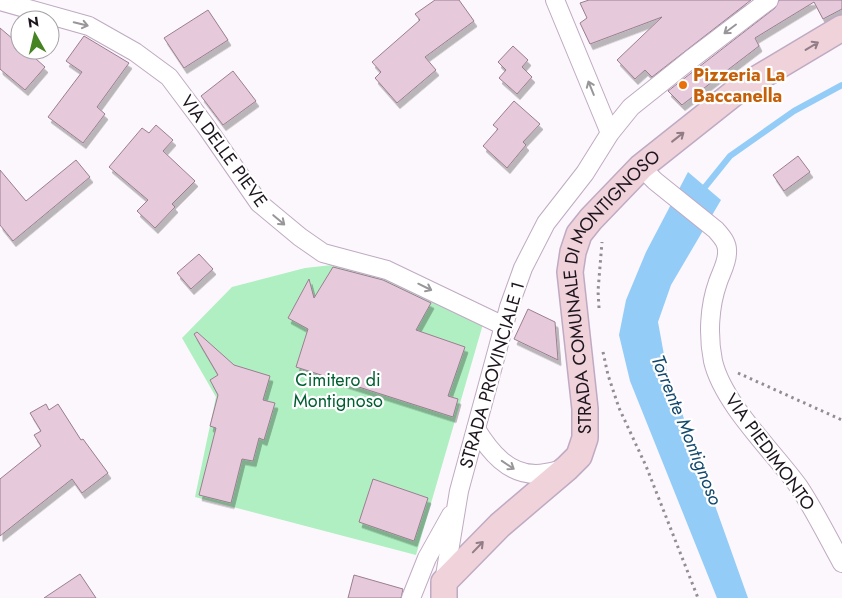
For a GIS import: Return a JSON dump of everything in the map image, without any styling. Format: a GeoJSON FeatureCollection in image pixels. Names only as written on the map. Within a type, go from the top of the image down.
{"type":"FeatureCollection","features":[{"type":"Feature","properties":{"kind":"street"},"geometry":{"type":"LineString","coordinates":[[555,0],[610,133]]}},
{"type":"Feature","properties":{"kind":"street","name":"STRADA PROVINCIALE 1"},"geometry":{"type":"LineString","coordinates":[[444,590],[457,505],[504,326],[522,268],[546,223],[585,173],[610,133],[631,107],[769,0]]}},
{"type":"Feature","properties":{"kind":"street","name":"VIA DELLE PIEVE"},"geometry":{"type":"LineString","coordinates":[[0,1],[89,26],[135,52],[169,77],[206,125],[259,203],[300,238],[323,253],[394,272],[504,326]]}},
{"type":"Feature","properties":{"kind":"street","name":"STRADA COMUNALE DI MONTIGNOSO"},"geometry":{"type":"LineString","coordinates":[[444,590],[500,525],[579,456],[586,438],[585,410],[570,272],[573,252],[579,234],[605,204],[648,174],[738,90],[842,28]]}},
{"type":"Feature","properties":{"kind":"street","name":"VIA PIEDIMONTO"},"geometry":{"type":"LineString","coordinates":[[648,174],[716,230],[725,240],[727,253],[712,307],[710,329],[714,363],[720,382],[732,402],[800,488],[842,563]]}},
{"type":"Feature","properties":{"kind":"street"},"geometry":{"type":"LineString","coordinates":[[476,429],[488,449],[520,473],[538,474],[567,468]]}},
{"type":"Feature","properties":{"kind":"street"},"geometry":{"type":"LineString","coordinates":[[411,598],[427,558],[457,505]]}},
{"type":"Feature","properties":{"kind":"path"},"geometry":{"type":"LineString","coordinates":[[599,316],[600,253],[605,224],[605,204]]}},
{"type":"Feature","properties":{"kind":"path"},"geometry":{"type":"LineString","coordinates":[[603,350],[608,375],[619,408],[646,466],[698,598]]}},
{"type":"Feature","properties":{"kind":"path"},"geometry":{"type":"LineString","coordinates":[[714,363],[842,420]]}},
{"type":"Feature","properties":{"kind":"green space","name":"Cimitero di Montignoso"},"geometry":{"type":"Polygon","coordinates":[[[332,265],[399,279],[483,324],[416,555],[195,497],[216,397],[182,338],[232,287],[305,268],[332,265]]]}},
{"type":"Feature","properties":{"kind":"water"},"geometry":{"type":"Polygon","coordinates":[[[688,172],[721,200],[671,285],[658,322],[667,371],[748,598],[717,598],[630,381],[619,335],[626,300],[646,252],[688,172]]]}},
{"type":"Feature","properties":{"kind":"building"},"geometry":{"type":"Polygon","coordinates":[[[435,0],[459,0],[474,21],[425,57],[436,70],[397,103],[375,78],[381,72],[372,62],[420,20],[415,14],[435,0]]]}},
{"type":"Feature","properties":{"kind":"building"},"geometry":{"type":"Polygon","coordinates":[[[589,0],[751,0],[652,77],[645,70],[635,79],[617,60],[662,17],[590,44],[580,23],[587,18],[580,3],[589,0]]]}},
{"type":"Feature","properties":{"kind":"building"},"geometry":{"type":"Polygon","coordinates":[[[779,0],[842,0],[842,9],[823,19],[814,2],[755,38],[759,46],[682,105],[668,91],[775,8],[779,0]]]}},
{"type":"Feature","properties":{"kind":"building"},"geometry":{"type":"Polygon","coordinates":[[[208,10],[228,40],[184,68],[164,38],[208,10]]]}},
{"type":"Feature","properties":{"kind":"building"},"geometry":{"type":"Polygon","coordinates":[[[0,28],[10,36],[10,60],[37,60],[45,67],[25,90],[0,69],[0,28]]]}},
{"type":"Feature","properties":{"kind":"building"},"geometry":{"type":"Polygon","coordinates":[[[84,36],[129,63],[97,107],[105,114],[83,143],[48,117],[82,72],[66,61],[84,36]]]}},
{"type":"Feature","properties":{"kind":"building"},"geometry":{"type":"Polygon","coordinates":[[[513,46],[528,60],[522,67],[532,77],[517,94],[499,78],[506,70],[498,62],[513,46]]]}},
{"type":"Feature","properties":{"kind":"building"},"geometry":{"type":"Polygon","coordinates":[[[233,71],[256,101],[223,125],[201,96],[233,71]]]}},
{"type":"Feature","properties":{"kind":"building"},"geometry":{"type":"Polygon","coordinates":[[[514,101],[540,124],[523,142],[526,145],[507,168],[483,146],[498,129],[493,125],[514,101]]]}},
{"type":"Feature","properties":{"kind":"building"},"geometry":{"type":"Polygon","coordinates":[[[156,125],[173,140],[163,151],[195,181],[172,204],[175,207],[155,228],[137,211],[148,200],[109,167],[142,128],[149,133],[156,125]]]}},
{"type":"Feature","properties":{"kind":"building"},"geometry":{"type":"Polygon","coordinates":[[[798,156],[810,172],[784,191],[773,175],[798,156]]]}},
{"type":"Feature","properties":{"kind":"building"},"geometry":{"type":"Polygon","coordinates":[[[76,160],[90,177],[13,241],[0,225],[0,170],[26,201],[76,160]]]}},
{"type":"Feature","properties":{"kind":"building"},"geometry":{"type":"Polygon","coordinates":[[[199,254],[213,269],[191,289],[177,273],[199,254]]]}},
{"type":"Feature","properties":{"kind":"building"},"geometry":{"type":"Polygon","coordinates":[[[333,267],[383,280],[431,303],[416,330],[465,347],[448,396],[458,399],[453,417],[296,367],[308,329],[288,318],[309,279],[314,298],[333,267]]]}},
{"type":"Feature","properties":{"kind":"building"},"geometry":{"type":"Polygon","coordinates":[[[528,309],[555,322],[558,360],[514,339],[528,309]]]}},
{"type":"Feature","properties":{"kind":"building"},"geometry":{"type":"Polygon","coordinates":[[[197,332],[234,365],[270,376],[263,400],[275,403],[264,440],[259,438],[253,461],[242,459],[231,503],[199,495],[216,428],[210,426],[218,395],[210,380],[218,375],[194,334],[197,332]]]}},
{"type":"Feature","properties":{"kind":"building"},"geometry":{"type":"Polygon","coordinates":[[[46,404],[49,410],[58,404],[81,440],[83,439],[108,473],[82,493],[72,479],[0,536],[0,479],[41,446],[34,435],[41,431],[30,413],[46,404]]]}},
{"type":"Feature","properties":{"kind":"building"},"geometry":{"type":"Polygon","coordinates":[[[373,479],[428,498],[414,541],[359,522],[373,479]]]}},
{"type":"Feature","properties":{"kind":"building"},"geometry":{"type":"Polygon","coordinates":[[[80,574],[96,598],[44,598],[80,574]]]}},
{"type":"Feature","properties":{"kind":"building"},"geometry":{"type":"Polygon","coordinates":[[[354,575],[403,589],[401,598],[348,598],[354,575]]]}},
{"type":"Feature","properties":{"kind":"waterway","name":"Torrente Montignoso"},"geometry":{"type":"LineString","coordinates":[[701,192],[730,156],[794,111],[842,85]]}},
{"type":"Feature","properties":{"kind":"place","name":"Pizzeria La Baccanella"},"geometry":{"type":"Point","coordinates":[683,85]}}]}
